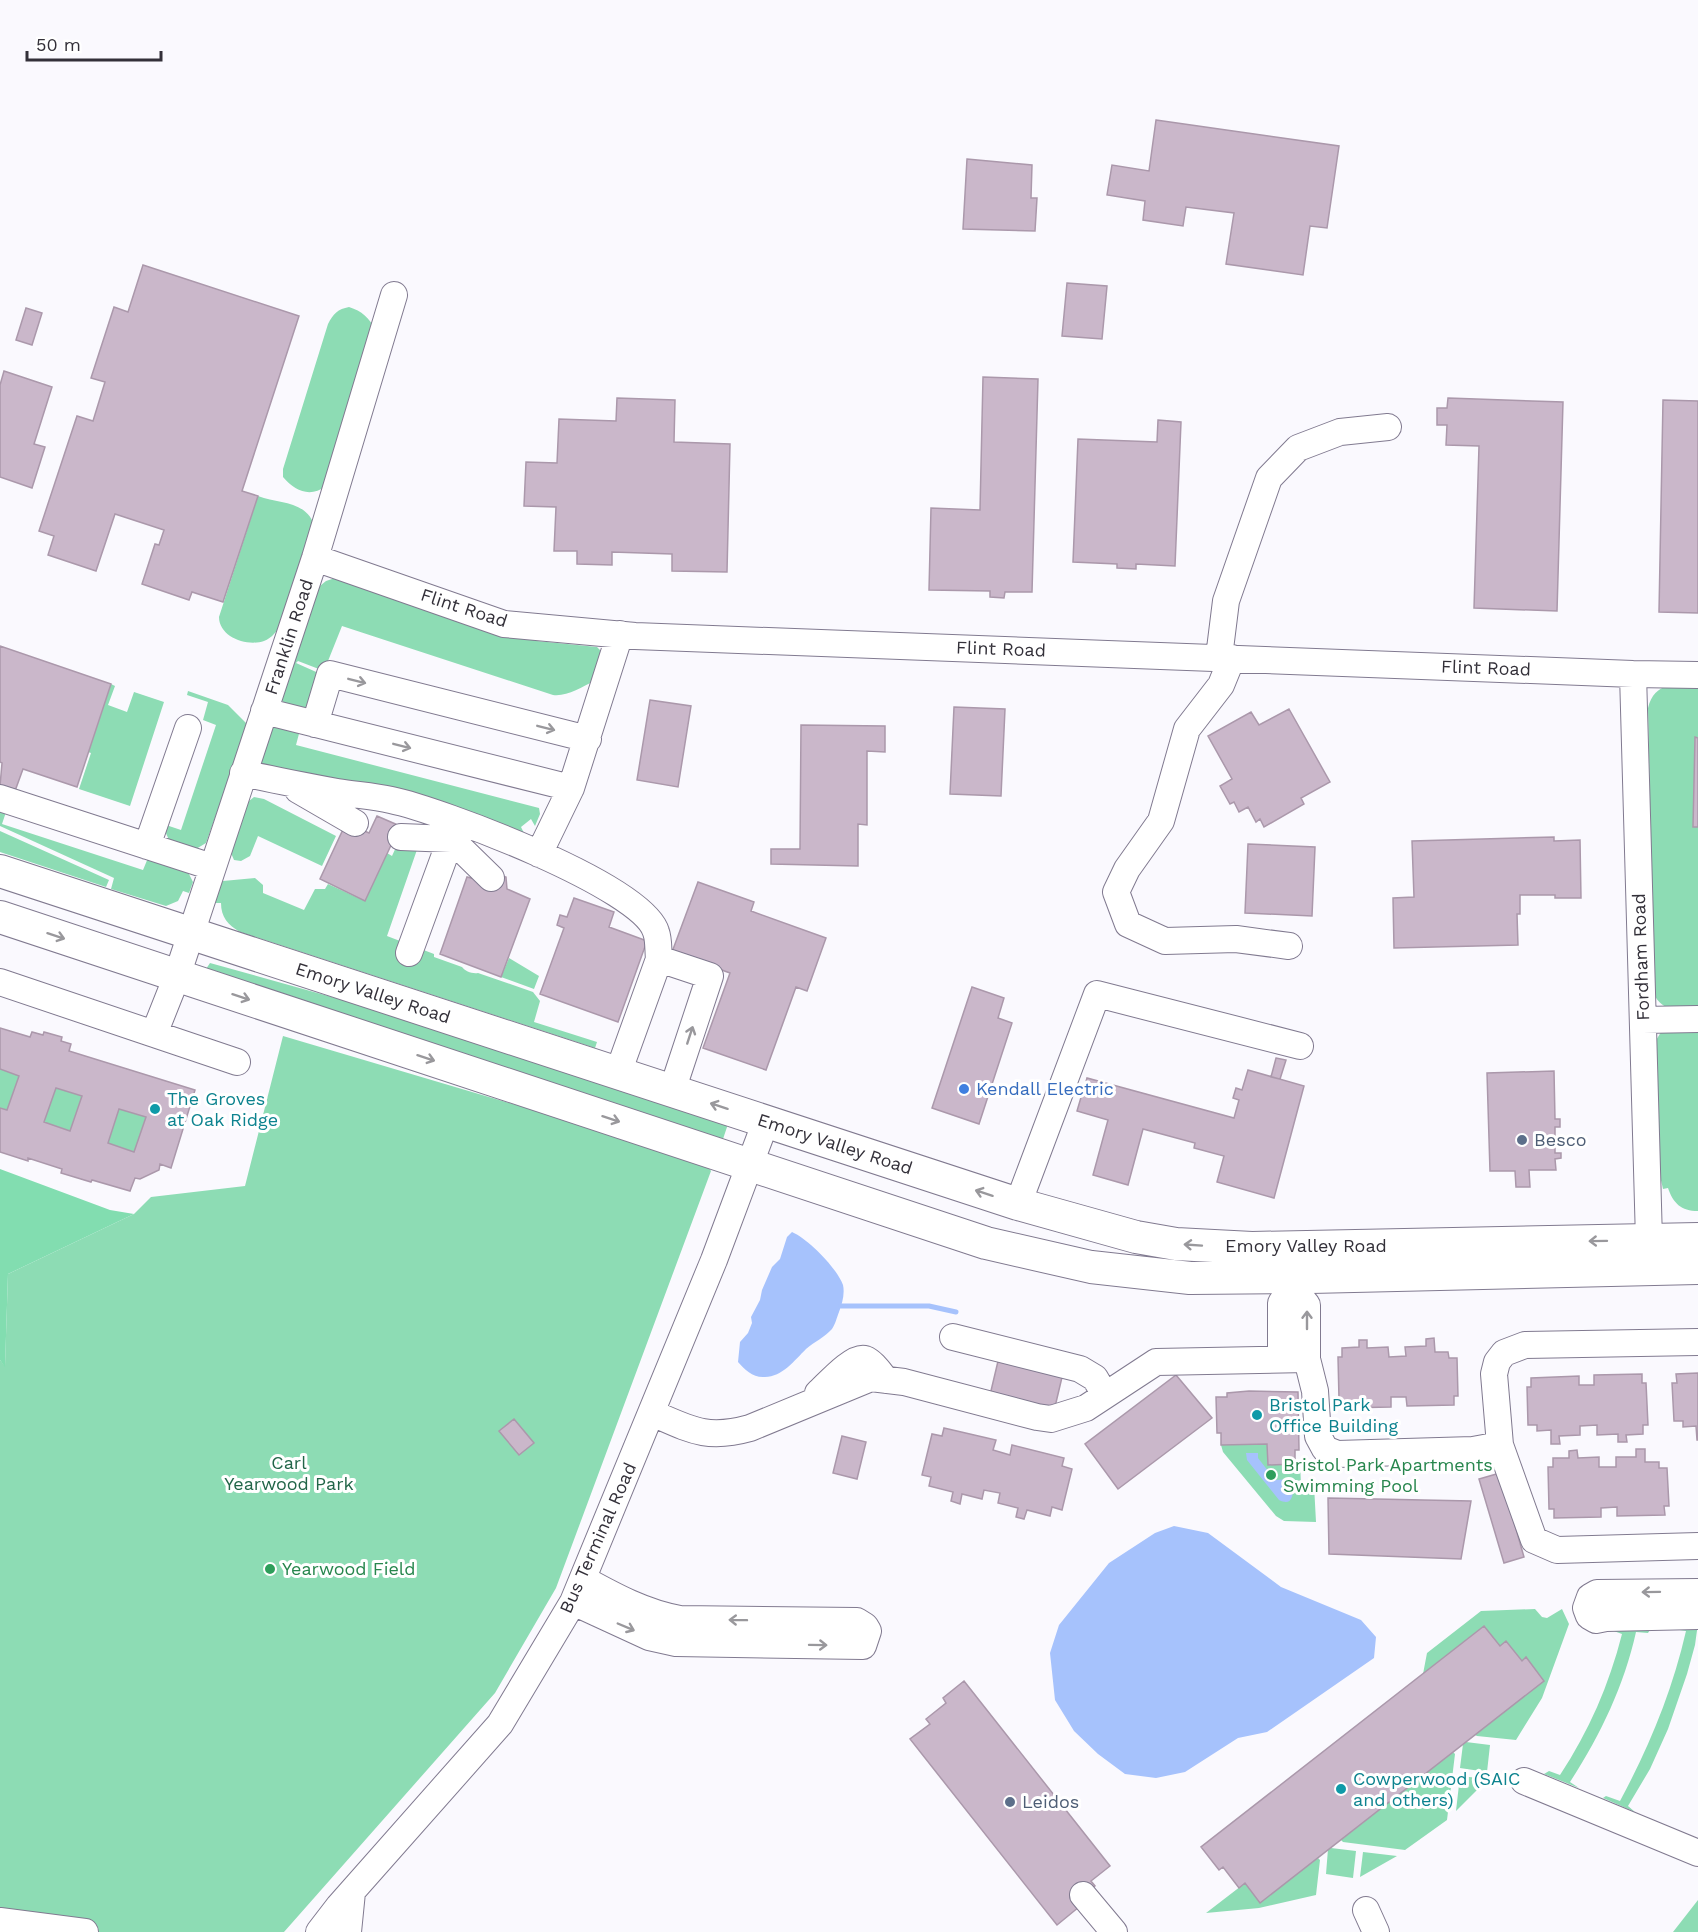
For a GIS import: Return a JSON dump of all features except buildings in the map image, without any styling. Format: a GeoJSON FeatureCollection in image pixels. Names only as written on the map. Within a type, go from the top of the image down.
{"type":"FeatureCollection","features":[{"type":"Feature","properties":{"kind":"main road","name":"Emory Valley Road"},"geometry":{"type":"LineString","coordinates":[[0,871],[1018,1204],[1136,1237],[1166,1242],[1252,1248],[1292,1270],[1698,1268]]}},
{"type":"Feature","properties":{"kind":"main road","name":"Emory Valley Road"},"geometry":{"type":"LineString","coordinates":[[0,917],[986,1243],[1091,1267],[1190,1278],[1649,1240],[1698,1239]]}},
{"type":"Feature","properties":{"kind":"street","name":"Franklin Road"},"geometry":{"type":"LineString","coordinates":[[154,1034],[177,976],[315,558],[394,295]]}},
{"type":"Feature","properties":{"kind":"street"},"geometry":{"type":"LineString","coordinates":[[1289,946],[1236,939],[1165,941],[1128,924],[1116,892],[1126,869],[1161,821],[1186,729],[1221,686],[1225,658],[1226,601],[1269,478],[1298,448],[1340,432],[1388,427]]}},
{"type":"Feature","properties":{"kind":"street","name":"Flint Road"},"geometry":{"type":"LineString","coordinates":[[315,558],[504,624],[620,634],[1698,675]]}},
{"type":"Feature","properties":{"kind":"street"},"geometry":{"type":"LineString","coordinates":[[539,854],[571,789],[620,634]]}},
{"type":"Feature","properties":{"kind":"street"},"geometry":{"type":"LineString","coordinates":[[315,724],[330,674],[588,739]]}},
{"type":"Feature","properties":{"kind":"street","name":"Fordham Road"},"geometry":{"type":"LineString","coordinates":[[1633,674],[1649,1240]]}},
{"type":"Feature","properties":{"kind":"street"},"geometry":{"type":"LineString","coordinates":[[264,711],[571,789]]}},
{"type":"Feature","properties":{"kind":"street"},"geometry":{"type":"LineString","coordinates":[[147,846],[188,728]]}},
{"type":"Feature","properties":{"kind":"street"},"geometry":{"type":"LineString","coordinates":[[243,773],[392,800],[454,831],[491,878]]}},
{"type":"Feature","properties":{"kind":"street"},"geometry":{"type":"LineString","coordinates":[[284,782],[355,823]]}},
{"type":"Feature","properties":{"kind":"street"},"geometry":{"type":"LineString","coordinates":[[0,798],[212,867]]}},
{"type":"Feature","properties":{"kind":"street"},"geometry":{"type":"LineString","coordinates":[[409,953],[454,831]]}},
{"type":"Feature","properties":{"kind":"street"},"geometry":{"type":"LineString","coordinates":[[401,837],[454,831],[501,837],[585,874],[629,901],[656,930],[659,959],[618,1073]]}},
{"type":"Feature","properties":{"kind":"street"},"geometry":{"type":"LineString","coordinates":[[659,959],[710,976],[672,1091]]}},
{"type":"Feature","properties":{"kind":"street"},"geometry":{"type":"LineString","coordinates":[[0,982],[237,1062]]}},
{"type":"Feature","properties":{"kind":"street"},"geometry":{"type":"LineString","coordinates":[[1018,1204],[1097,994],[1300,1046]]}},
{"type":"Feature","properties":{"kind":"street"},"geometry":{"type":"LineString","coordinates":[[1643,1020],[1698,1018]]}},
{"type":"Feature","properties":{"kind":"street","name":"Bus Terminal Road"},"geometry":{"type":"LineString","coordinates":[[319,1932],[500,1724],[578,1591],[652,1413],[766,1121]]}},
{"type":"Feature","properties":{"kind":"street"},"geometry":{"type":"LineString","coordinates":[[1281,1359],[1281,1303],[1292,1270]]}},
{"type":"Feature","properties":{"kind":"street"},"geometry":{"type":"LineString","coordinates":[[1292,1270],[1307,1305],[1307,1359],[1315,1391],[1318,1436],[1320,1443],[1330,1452],[1337,1454],[1473,1450],[1500,1445]]}},
{"type":"Feature","properties":{"kind":"street"},"geometry":{"type":"LineString","coordinates":[[953,1337],[1080,1369],[1095,1378],[1105,1395]]}},
{"type":"Feature","properties":{"kind":"street"},"geometry":{"type":"LineString","coordinates":[[1698,1342],[1526,1345],[1504,1353],[1497,1362],[1494,1374],[1500,1445],[1534,1540],[1557,1550],[1698,1546]]}},
{"type":"Feature","properties":{"kind":"street"},"geometry":{"type":"LineString","coordinates":[[652,1413],[699,1432],[730,1433],[750,1428],[871,1378],[904,1382],[1050,1419],[1086,1408],[1156,1362],[1307,1359]]}},
{"type":"Feature","properties":{"kind":"street"},"geometry":{"type":"LineString","coordinates":[[783,1413],[792,1396],[821,1368]]}},
{"type":"Feature","properties":{"kind":"street"},"geometry":{"type":"LineString","coordinates":[[578,1591],[622,1600],[662,1616],[680,1619],[857,1621],[868,1631],[867,1640],[863,1646],[676,1643],[649,1638],[578,1591]]}},
{"type":"Feature","properties":{"kind":"street"},"geometry":{"type":"LineString","coordinates":[[1698,1592],[1597,1593],[1590,1597],[1586,1608],[1589,1616],[1596,1620],[1698,1616]]}},
{"type":"Feature","properties":{"kind":"street"},"geometry":{"type":"LineString","coordinates":[[1524,1782],[1698,1853]]}},
{"type":"Feature","properties":{"kind":"street"},"geometry":{"type":"LineString","coordinates":[[348,1932],[352,1892]]}},
{"type":"Feature","properties":{"kind":"street"},"geometry":{"type":"LineString","coordinates":[[1083,1895],[1114,1932]]}},
{"type":"Feature","properties":{"kind":"street"},"geometry":{"type":"LineString","coordinates":[[0,1921],[85,1932]]}},
{"type":"Feature","properties":{"kind":"green space"},"geometry":{"type":"Polygon","coordinates":[[[349,307],[365,316],[376,330],[326,486],[314,492],[303,491],[283,477],[283,469],[328,324],[336,312],[349,307]]]}},
{"type":"Feature","properties":{"kind":"green space"},"geometry":{"type":"Polygon","coordinates":[[[258,496],[297,507],[310,516],[314,524],[281,624],[267,640],[250,643],[229,635],[220,624],[219,617],[258,496]]]}},
{"type":"Feature","properties":{"kind":"green space"},"geometry":{"type":"Polygon","coordinates":[[[335,578],[537,641],[597,647],[602,652],[594,681],[569,693],[553,695],[342,626],[324,671],[298,661],[296,663],[323,675],[309,709],[285,704],[280,698],[315,590],[326,581],[335,578]]]}},
{"type":"Feature","properties":{"kind":"green space"},"geometry":{"type":"Polygon","coordinates":[[[1698,683],[1698,738],[1695,738],[1693,826],[1698,827],[1698,1013],[1667,1007],[1657,1000],[1654,994],[1648,708],[1656,693],[1667,686],[1698,683]]]}},
{"type":"Feature","properties":{"kind":"green space"},"geometry":{"type":"Polygon","coordinates":[[[111,684],[115,686],[108,705],[127,712],[134,692],[164,702],[130,806],[79,789],[91,753],[88,752],[111,684]]]}},
{"type":"Feature","properties":{"kind":"green space"},"geometry":{"type":"Polygon","coordinates":[[[188,691],[228,705],[248,725],[206,843],[196,849],[169,840],[165,831],[167,826],[181,830],[216,725],[203,720],[208,702],[187,695],[188,691]]]}},
{"type":"Feature","properties":{"kind":"green space"},"geometry":{"type":"Polygon","coordinates":[[[272,726],[300,730],[296,745],[539,808],[540,814],[535,826],[531,819],[521,827],[524,833],[521,835],[357,788],[257,763],[272,726]]]}},
{"type":"Feature","properties":{"kind":"green space"},"geometry":{"type":"Polygon","coordinates":[[[254,797],[264,799],[336,836],[322,866],[258,836],[250,856],[241,861],[234,860],[231,853],[244,805],[254,797]]]}},
{"type":"Feature","properties":{"kind":"green space"},"geometry":{"type":"Polygon","coordinates":[[[0,811],[6,812],[2,824],[143,870],[148,858],[188,872],[193,882],[189,893],[183,891],[178,901],[166,906],[111,889],[114,878],[0,826],[0,811]]]}},
{"type":"Feature","properties":{"kind":"green space"},"geometry":{"type":"Polygon","coordinates":[[[0,831],[109,880],[106,887],[0,852],[0,831]]]}},
{"type":"Feature","properties":{"kind":"green space"},"geometry":{"type":"Polygon","coordinates":[[[419,844],[387,936],[434,954],[434,957],[462,967],[469,972],[533,992],[540,1001],[534,1022],[597,1042],[595,1048],[240,932],[226,920],[221,903],[215,903],[223,881],[255,878],[263,885],[263,893],[304,910],[315,889],[325,889],[328,884],[365,901],[387,853],[392,856],[397,845],[419,844]]]}},
{"type":"Feature","properties":{"kind":"green space"},"geometry":{"type":"Polygon","coordinates":[[[509,958],[539,976],[534,989],[501,977],[509,958]]]}},
{"type":"Feature","properties":{"kind":"green space"},"geometry":{"type":"Polygon","coordinates":[[[210,963],[421,1022],[726,1122],[727,1127],[723,1139],[719,1141],[206,969],[210,963]]]}},
{"type":"Feature","properties":{"kind":"green space"},"geometry":{"type":"Polygon","coordinates":[[[1698,1027],[1698,1211],[1692,1211],[1678,1205],[1668,1188],[1663,1189],[1658,1167],[1655,1042],[1661,1032],[1698,1027]]]}},
{"type":"Feature","properties":{"kind":"green space","name":"Carl Yearwood Park"},"geometry":{"type":"Polygon","coordinates":[[[283,1036],[692,1157],[711,1171],[556,1588],[495,1693],[284,1932],[0,1932],[0,1360],[5,1366],[8,1274],[134,1214],[151,1197],[245,1186],[283,1036]]]}},
{"type":"Feature","properties":{"kind":"green space"},"geometry":{"type":"Polygon","coordinates":[[[0,1069],[19,1076],[7,1110],[0,1108],[0,1069]]]}},
{"type":"Feature","properties":{"kind":"green space"},"geometry":{"type":"Polygon","coordinates":[[[56,1088],[82,1096],[70,1131],[44,1122],[56,1088]]]}},
{"type":"Feature","properties":{"kind":"green space"},"geometry":{"type":"Polygon","coordinates":[[[119,1109],[146,1117],[134,1152],[108,1143],[119,1109]]]}},
{"type":"Feature","properties":{"kind":"green space"},"geometry":{"type":"Polygon","coordinates":[[[0,1169],[110,1210],[134,1214],[8,1274],[5,1367],[0,1360],[0,1169]]]}},
{"type":"Feature","properties":{"kind":"green space","name":"Bristol Park Apartments Swimming Pool"},"geometry":{"type":"Polygon","coordinates":[[[1267,1444],[1268,1465],[1300,1462],[1301,1485],[1314,1485],[1316,1522],[1284,1521],[1276,1516],[1223,1452],[1221,1445],[1267,1444]]]}},
{"type":"Feature","properties":{"kind":"green space"},"geometry":{"type":"Polygon","coordinates":[[[1535,1609],[1542,1617],[1547,1618],[1562,1609],[1569,1624],[1542,1698],[1516,1740],[1477,1736],[1475,1735],[1526,1657],[1522,1661],[1506,1641],[1500,1646],[1484,1626],[1423,1674],[1427,1653],[1481,1611],[1535,1609]]]}},
{"type":"Feature","properties":{"kind":"green space"},"geometry":{"type":"Polygon","coordinates":[[[1698,1623],[1687,1674],[1668,1729],[1650,1769],[1628,1806],[1635,1812],[1603,1798],[1606,1796],[1620,1801],[1659,1719],[1686,1631],[1673,1629],[1698,1623]]]}},
{"type":"Feature","properties":{"kind":"green space"},"geometry":{"type":"Polygon","coordinates":[[[1651,1628],[1648,1633],[1636,1632],[1625,1672],[1610,1710],[1570,1782],[1579,1788],[1544,1774],[1549,1771],[1560,1775],[1589,1724],[1611,1671],[1622,1634],[1611,1630],[1651,1628]]]}},
{"type":"Feature","properties":{"kind":"green space"},"geometry":{"type":"Polygon","coordinates":[[[1466,1742],[1490,1745],[1487,1772],[1460,1768],[1463,1744],[1466,1742]]]}},
{"type":"Feature","properties":{"kind":"green space"},"geometry":{"type":"Polygon","coordinates":[[[1453,1752],[1455,1754],[1447,1820],[1405,1850],[1341,1840],[1453,1752]]]}},
{"type":"Feature","properties":{"kind":"green space"},"geometry":{"type":"Polygon","coordinates":[[[1460,1776],[1488,1779],[1456,1811],[1460,1776]]]}},
{"type":"Feature","properties":{"kind":"green space"},"geometry":{"type":"Polygon","coordinates":[[[1328,1849],[1356,1851],[1353,1878],[1326,1874],[1328,1849]]]}},
{"type":"Feature","properties":{"kind":"green space"},"geometry":{"type":"Polygon","coordinates":[[[1363,1852],[1397,1856],[1360,1877],[1363,1852]]]}},
{"type":"Feature","properties":{"kind":"green space"},"geometry":{"type":"Polygon","coordinates":[[[1318,1858],[1320,1860],[1316,1895],[1259,1908],[1206,1913],[1245,1883],[1260,1902],[1318,1858]]]}},
{"type":"Feature","properties":{"kind":"green space"},"geometry":{"type":"Polygon","coordinates":[[[1698,1900],[1698,1932],[1673,1932],[1698,1900]]]}},
{"type":"Feature","properties":{"kind":"water"},"geometry":{"type":"Polygon","coordinates":[[[792,1232],[814,1247],[840,1278],[844,1292],[842,1302],[832,1329],[806,1349],[793,1363],[783,1371],[771,1376],[753,1375],[738,1362],[740,1342],[748,1333],[752,1323],[751,1317],[772,1267],[780,1259],[787,1237],[792,1232]]]}},
{"type":"Feature","properties":{"kind":"water"},"geometry":{"type":"Polygon","coordinates":[[[1246,1453],[1258,1453],[1258,1458],[1275,1480],[1293,1479],[1293,1493],[1288,1502],[1279,1500],[1247,1460],[1246,1453]]]}},
{"type":"Feature","properties":{"kind":"water"},"geometry":{"type":"Polygon","coordinates":[[[1174,1526],[1208,1533],[1281,1587],[1361,1620],[1376,1637],[1374,1658],[1267,1732],[1238,1738],[1185,1772],[1156,1778],[1125,1774],[1098,1754],[1074,1731],[1055,1700],[1050,1653],[1059,1625],[1109,1563],[1155,1533],[1174,1526]]]}},
{"type":"Feature","properties":{"kind":"waterway"},"geometry":{"type":"LineString","coordinates":[[841,1306],[929,1306],[956,1312]]}},
{"type":"Feature","properties":{"kind":"place","name":"Kendall Electric"},"geometry":{"type":"Point","coordinates":[964,1089]}},
{"type":"Feature","properties":{"kind":"place","name":"The Groves at Oak Ridge"},"geometry":{"type":"Point","coordinates":[155,1109]}},
{"type":"Feature","properties":{"kind":"place","name":"Besco"},"geometry":{"type":"Point","coordinates":[1522,1140]}},
{"type":"Feature","properties":{"kind":"place","name":"Bristol Park Office Building"},"geometry":{"type":"Point","coordinates":[1257,1415]}},
{"type":"Feature","properties":{"kind":"place","name":"Bristol Park Apartments Swimming Pool"},"geometry":{"type":"Point","coordinates":[1271,1475]}},
{"type":"Feature","properties":{"kind":"place","name":"Yearwood Field"},"geometry":{"type":"Point","coordinates":[270,1569]}},
{"type":"Feature","properties":{"kind":"place","name":"Cowperwood (SAIC and others)"},"geometry":{"type":"Point","coordinates":[1341,1789]}},
{"type":"Feature","properties":{"kind":"place","name":"Leidos"},"geometry":{"type":"Point","coordinates":[1010,1802]}}]}
